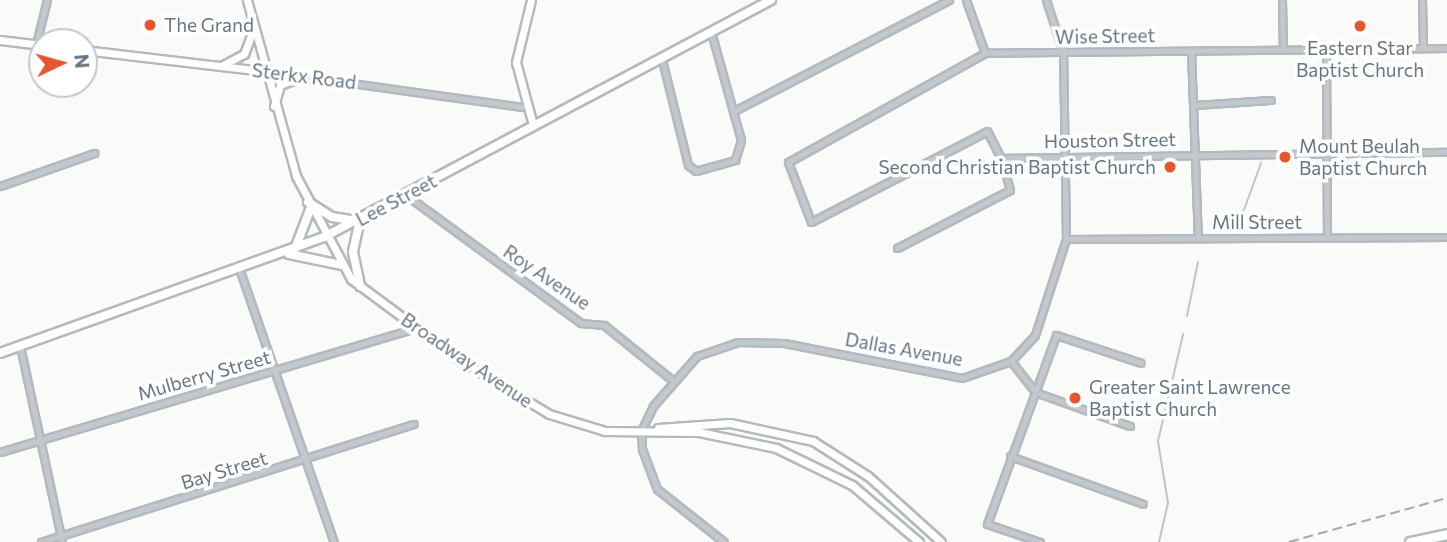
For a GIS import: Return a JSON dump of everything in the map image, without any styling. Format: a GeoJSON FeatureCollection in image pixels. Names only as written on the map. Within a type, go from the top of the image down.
{"type":"FeatureCollection","features":[{"type":"Feature","properties":{"kind":"highway"},"geometry":{"type":"LineString","coordinates":[[1410,542],[1447,534]]}},
{"type":"Feature","properties":{"kind":"main road","name":"Broadway Avenue"},"geometry":{"type":"LineString","coordinates":[[247,0],[274,110],[309,204],[341,265],[360,286],[416,328],[548,414],[605,431],[729,437],[819,464],[919,542]]}},
{"type":"Feature","properties":{"kind":"main road"},"geometry":{"type":"LineString","coordinates":[[531,0],[516,51],[523,107],[533,125]]}},
{"type":"Feature","properties":{"kind":"main road","name":"Lee Street"},"geometry":{"type":"LineString","coordinates":[[0,353],[240,271],[324,237],[771,0]]}},
{"type":"Feature","properties":{"kind":"main road"},"geometry":{"type":"LineString","coordinates":[[218,66],[244,54],[254,28]]}},
{"type":"Feature","properties":{"kind":"main road"},"geometry":{"type":"LineString","coordinates":[[0,40],[28,44]]}},
{"type":"Feature","properties":{"kind":"main road","name":"Sterkx Road"},"geometry":{"type":"LineString","coordinates":[[98,52],[264,71]]}},
{"type":"Feature","properties":{"kind":"main road"},"geometry":{"type":"LineString","coordinates":[[274,110],[280,85],[303,76]]}},
{"type":"Feature","properties":{"kind":"main road"},"geometry":{"type":"LineString","coordinates":[[341,265],[290,252],[309,204],[332,217],[358,220],[353,252],[360,286]]}},
{"type":"Feature","properties":{"kind":"main road","name":"Broadway Avenue"},"geometry":{"type":"LineString","coordinates":[[640,432],[730,423],[813,441],[868,476],[941,542]]}},
{"type":"Feature","properties":{"kind":"street"},"geometry":{"type":"LineString","coordinates":[[42,28],[47,0]]}},
{"type":"Feature","properties":{"kind":"street"},"geometry":{"type":"LineString","coordinates":[[734,111],[949,0]]}},
{"type":"Feature","properties":{"kind":"street"},"geometry":{"type":"LineString","coordinates":[[966,0],[985,54]]}},
{"type":"Feature","properties":{"kind":"street"},"geometry":{"type":"LineString","coordinates":[[1046,0],[1063,52],[1066,239],[1044,316],[1011,362],[1035,391],[1130,426]]}},
{"type":"Feature","properties":{"kind":"street"},"geometry":{"type":"LineString","coordinates":[[1282,0],[1283,50]]}},
{"type":"Feature","properties":{"kind":"street"},"geometry":{"type":"LineString","coordinates":[[1422,0],[1423,48]]}},
{"type":"Feature","properties":{"kind":"street"},"geometry":{"type":"LineString","coordinates":[[661,56],[684,156],[696,171],[734,160],[741,140],[711,32]]}},
{"type":"Feature","properties":{"kind":"street","name":"Wise Street"},"geometry":{"type":"LineString","coordinates":[[1001,158],[987,131],[811,222],[804,219],[790,158],[985,54],[1447,48]]}},
{"type":"Feature","properties":{"kind":"street"},"geometry":{"type":"LineString","coordinates":[[1326,49],[1327,237]]}},
{"type":"Feature","properties":{"kind":"street"},"geometry":{"type":"LineString","coordinates":[[1191,51],[1198,238]]}},
{"type":"Feature","properties":{"kind":"street","name":"Sterkx Road"},"geometry":{"type":"LineString","coordinates":[[264,71],[523,107]]}},
{"type":"Feature","properties":{"kind":"street"},"geometry":{"type":"LineString","coordinates":[[1194,105],[1271,100]]}},
{"type":"Feature","properties":{"kind":"street","name":"Houston Street"},"geometry":{"type":"LineString","coordinates":[[1001,158],[1447,152]]}},
{"type":"Feature","properties":{"kind":"street"},"geometry":{"type":"LineString","coordinates":[[0,186],[94,153]]}},
{"type":"Feature","properties":{"kind":"street"},"geometry":{"type":"LineString","coordinates":[[897,248],[1010,190],[1001,158]]}},
{"type":"Feature","properties":{"kind":"street","name":"Roy Avenue"},"geometry":{"type":"LineString","coordinates":[[406,195],[581,323],[604,325],[671,380]]}},
{"type":"Feature","properties":{"kind":"street","name":"Mill Street"},"geometry":{"type":"LineString","coordinates":[[1066,239],[1447,237]]}},
{"type":"Feature","properties":{"kind":"street"},"geometry":{"type":"LineString","coordinates":[[240,271],[334,542]]}},
{"type":"Feature","properties":{"kind":"street","name":"Mulberry Street"},"geometry":{"type":"LineString","coordinates":[[0,452],[416,328]]}},
{"type":"Feature","properties":{"kind":"street"},"geometry":{"type":"LineString","coordinates":[[1040,542],[987,524],[1056,335],[1141,363]]}},
{"type":"Feature","properties":{"kind":"street","name":"Dallas Avenue"},"geometry":{"type":"LineString","coordinates":[[640,432],[671,380],[697,356],[738,342],[784,342],[962,378],[1011,362]]}},
{"type":"Feature","properties":{"kind":"street"},"geometry":{"type":"LineString","coordinates":[[20,346],[61,539]]}},
{"type":"Feature","properties":{"kind":"street","name":"Bay Street"},"geometry":{"type":"LineString","coordinates":[[41,542],[61,539],[414,424]]}},
{"type":"Feature","properties":{"kind":"street"},"geometry":{"type":"LineString","coordinates":[[640,432],[657,488],[724,542]]}},
{"type":"Feature","properties":{"kind":"street"},"geometry":{"type":"LineString","coordinates":[[1010,456],[1143,504]]}},
{"type":"Feature","properties":{"kind":"waterway"},"geometry":{"type":"LineString","coordinates":[[1217,227],[1244,210],[1261,163]]}},
{"type":"Feature","properties":{"kind":"waterway"},"geometry":{"type":"LineString","coordinates":[[1187,316],[1198,262]]}},
{"type":"Feature","properties":{"kind":"waterway"},"geometry":{"type":"LineString","coordinates":[[1159,542],[1168,503],[1158,441],[1183,334]]}},
{"type":"Feature","properties":{"kind":"railway"},"geometry":{"type":"LineString","coordinates":[[1289,542],[1447,498]]}},
{"type":"Feature","properties":{"kind":"place","name":"The Grand"},"geometry":{"type":"Point","coordinates":[150,25]}},
{"type":"Feature","properties":{"kind":"place","name":"Eastern Star Baptist Church"},"geometry":{"type":"Point","coordinates":[1360,26]}},
{"type":"Feature","properties":{"kind":"place","name":"Mount Beulah Baptist Church"},"geometry":{"type":"Point","coordinates":[1285,157]}},
{"type":"Feature","properties":{"kind":"place","name":"Second Christian Baptist Church"},"geometry":{"type":"Point","coordinates":[1170,167]}},
{"type":"Feature","properties":{"kind":"place","name":"Greater Saint Lawrence Baptist Church"},"geometry":{"type":"Point","coordinates":[1075,398]}}]}
